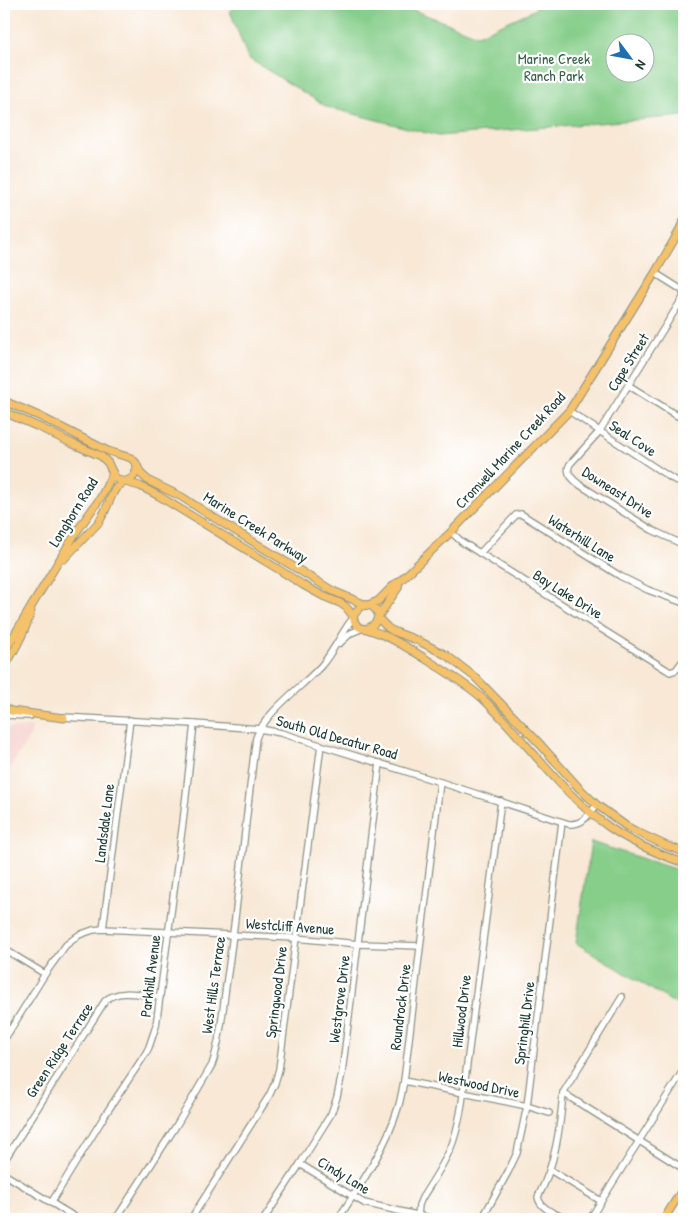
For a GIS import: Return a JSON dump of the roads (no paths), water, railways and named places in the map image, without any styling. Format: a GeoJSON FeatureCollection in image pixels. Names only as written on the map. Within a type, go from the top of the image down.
{"type":"FeatureCollection","features":[{"type":"Feature","properties":{"kind":"main road","name":"Cromwell Marine Creek Road"},"geometry":{"type":"LineString","coordinates":[[367,605],[378,601],[399,582],[569,412],[655,273],[684,220]]}},
{"type":"Feature","properties":{"kind":"main road"},"geometry":{"type":"LineString","coordinates":[[4,401],[39,416],[108,451],[134,460],[137,467],[134,476],[130,480],[118,480],[108,463],[101,456],[4,412]]}},
{"type":"Feature","properties":{"kind":"main road"},"geometry":{"type":"LineString","coordinates":[[113,472],[113,466],[119,458],[126,457]]}},
{"type":"Feature","properties":{"kind":"main road","name":"Marine Creek Parkway"},"geometry":{"type":"LineString","coordinates":[[137,467],[145,478],[154,484],[182,496],[333,591],[367,605]]}},
{"type":"Feature","properties":{"kind":"main road","name":"Longhorn Road"},"geometry":{"type":"LineString","coordinates":[[4,652],[75,534],[99,499],[113,472]]}},
{"type":"Feature","properties":{"kind":"main road","name":"Longhorn Road"},"geometry":{"type":"LineString","coordinates":[[56,566],[99,522],[116,488],[125,481]]}},
{"type":"Feature","properties":{"kind":"main road","name":"Marine Creek Parkway"},"geometry":{"type":"LineString","coordinates":[[125,481],[159,496],[303,585],[340,603],[346,607],[353,617]]}},
{"type":"Feature","properties":{"kind":"main road","name":"Cromwell Marine Creek Road"},"geometry":{"type":"LineString","coordinates":[[378,617],[398,588],[399,582]]}},
{"type":"Feature","properties":{"kind":"main road","name":"Longhorn Road"},"geometry":{"type":"LineString","coordinates":[[4,668],[29,620],[33,603]]}},
{"type":"Feature","properties":{"kind":"main road"},"geometry":{"type":"LineString","coordinates":[[684,852],[637,832],[597,805],[468,670],[446,655],[419,641],[393,631],[378,617],[375,609],[367,605],[357,609],[353,617],[356,624],[394,640],[458,680],[482,698],[545,768],[590,813],[610,828],[645,848],[684,863]]}},
{"type":"Feature","properties":{"kind":"main road"},"geometry":{"type":"LineString","coordinates":[[365,628],[374,624],[378,617]]}},
{"type":"Feature","properties":{"kind":"main road"},"geometry":{"type":"LineString","coordinates":[[482,698],[490,691]]}},
{"type":"Feature","properties":{"kind":"main road"},"geometry":{"type":"LineString","coordinates":[[4,708],[11,711],[64,718]]}},
{"type":"Feature","properties":{"kind":"main road"},"geometry":{"type":"LineString","coordinates":[[664,1219],[684,1187]]}},
{"type":"Feature","properties":{"kind":"street","name":"Cape Street"},"geometry":{"type":"LineString","coordinates":[[568,469],[570,464],[599,432],[684,296],[682,290],[655,273]]}},
{"type":"Feature","properties":{"kind":"street"},"geometry":{"type":"LineString","coordinates":[[628,385],[684,420]]}},
{"type":"Feature","properties":{"kind":"street","name":"Seal Cove"},"geometry":{"type":"LineString","coordinates":[[569,412],[671,478],[684,484]]}},
{"type":"Feature","properties":{"kind":"street","name":"Downeast Drive"},"geometry":{"type":"LineString","coordinates":[[568,469],[568,472],[576,482],[652,530],[684,545]]}},
{"type":"Feature","properties":{"kind":"street","name":"Waterhill Lane"},"geometry":{"type":"LineString","coordinates":[[480,553],[516,515],[521,514],[620,576],[648,590],[684,603]]}},
{"type":"Feature","properties":{"kind":"street","name":"Bay Lake Drive"},"geometry":{"type":"LineString","coordinates":[[451,532],[462,542],[670,672],[674,672],[684,659]]}},
{"type":"Feature","properties":{"kind":"street"},"geometry":{"type":"LineString","coordinates":[[260,729],[269,717],[322,665],[353,617]]}},
{"type":"Feature","properties":{"kind":"street"},"geometry":{"type":"LineString","coordinates":[[337,644],[351,632],[365,628]]}},
{"type":"Feature","properties":{"kind":"street","name":"South Old Decatur Road"},"geometry":{"type":"LineString","coordinates":[[4,715],[130,720],[260,729],[321,744],[569,824],[579,824],[590,813]]}},
{"type":"Feature","properties":{"kind":"street","name":"Landsdale Lane"},"geometry":{"type":"LineString","coordinates":[[103,929],[130,720]]}},
{"type":"Feature","properties":{"kind":"street","name":"Parkhill Avenue"},"geometry":{"type":"LineString","coordinates":[[51,1203],[149,1047],[156,1026],[194,724]]}},
{"type":"Feature","properties":{"kind":"street","name":"West Hills Terrace"},"geometry":{"type":"LineString","coordinates":[[116,1219],[176,1126],[212,1065],[220,1036],[256,738],[260,729]]}},
{"type":"Feature","properties":{"kind":"street","name":"Springwood Drive"},"geometry":{"type":"LineString","coordinates":[[192,1219],[268,1096],[275,1083],[279,1069],[321,744]]}},
{"type":"Feature","properties":{"kind":"street","name":"Westgrove Drive"},"geometry":{"type":"LineString","coordinates":[[264,1219],[331,1114],[337,1097],[342,1073],[359,944],[380,763]]}},
{"type":"Feature","properties":{"kind":"street","name":"Roundrock Drive"},"geometry":{"type":"LineString","coordinates":[[338,1219],[381,1150],[399,1107],[404,1081],[440,782]]}},
{"type":"Feature","properties":{"kind":"street","name":"Hillwood Drive"},"geometry":{"type":"LineString","coordinates":[[418,1216],[419,1205],[445,1160],[459,1120],[501,802]]}},
{"type":"Feature","properties":{"kind":"street"},"geometry":{"type":"LineString","coordinates":[[590,813],[597,805]]}},
{"type":"Feature","properties":{"kind":"street","name":"Springhill Drive"},"geometry":{"type":"LineString","coordinates":[[482,1219],[517,1153],[527,1106],[562,822]]}},
{"type":"Feature","properties":{"kind":"street","name":"Westcliff Avenue"},"geometry":{"type":"LineString","coordinates":[[4,1040],[45,974],[66,945],[79,935],[93,930],[295,938],[359,944],[420,946]]}},
{"type":"Feature","properties":{"kind":"street"},"geometry":{"type":"LineString","coordinates":[[4,948],[45,974]]}},
{"type":"Feature","properties":{"kind":"street","name":"Green Ridge Terrace"},"geometry":{"type":"LineString","coordinates":[[4,1161],[104,1001],[115,994],[128,993],[160,997]]}},
{"type":"Feature","properties":{"kind":"street"},"geometry":{"type":"LineString","coordinates":[[566,1219],[542,1206],[538,1197],[546,1182],[558,1138],[563,1093],[622,997]]}},
{"type":"Feature","properties":{"kind":"street"},"geometry":{"type":"LineString","coordinates":[[4,1026],[10,1030]]}},
{"type":"Feature","properties":{"kind":"street"},"geometry":{"type":"LineString","coordinates":[[590,1219],[684,1069]]}},
{"type":"Feature","properties":{"kind":"street","name":"Westwood Drive"},"geometry":{"type":"LineString","coordinates":[[404,1081],[527,1106],[549,1113]]}},
{"type":"Feature","properties":{"kind":"street"},"geometry":{"type":"LineString","coordinates":[[563,1093],[684,1169]]}},
{"type":"Feature","properties":{"kind":"street","name":"Cindy Lane"},"geometry":{"type":"LineString","coordinates":[[300,1164],[370,1206],[434,1219]]}},
{"type":"Feature","properties":{"kind":"street"},"geometry":{"type":"LineString","coordinates":[[550,1170],[601,1201]]}},
{"type":"Feature","properties":{"kind":"street"},"geometry":{"type":"LineString","coordinates":[[4,1174],[78,1219]]}},
{"type":"Feature","properties":{"kind":"park label","name":"Marine Creek Ranch Park"},"geometry":{"type":"Point","coordinates":[554,66]}}]}
